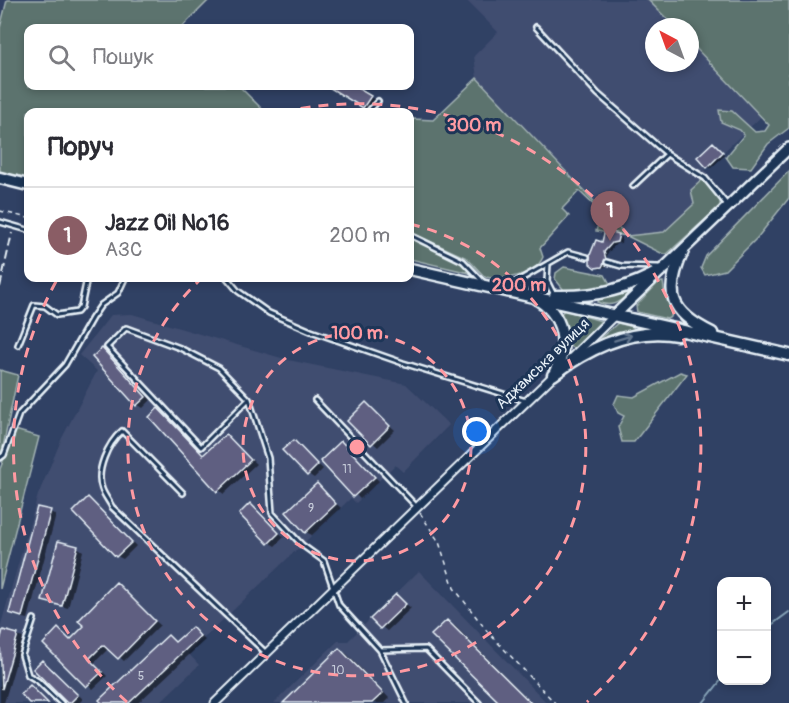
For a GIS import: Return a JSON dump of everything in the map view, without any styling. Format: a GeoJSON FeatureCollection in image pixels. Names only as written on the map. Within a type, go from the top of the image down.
{"type":"FeatureCollection","features":[{"type":"Feature","properties":{"kind":"main road","name":"Аджамська вулиця"},"geometry":{"type":"LineString","coordinates":[[616,314],[789,148]]}},
{"type":"Feature","properties":{"kind":"main road"},"geometry":{"type":"LineString","coordinates":[[0,178],[24,184]]}},
{"type":"Feature","properties":{"kind":"main road"},"geometry":{"type":"LineString","coordinates":[[683,251],[671,290],[677,307],[693,324],[731,342]]}},
{"type":"Feature","properties":{"kind":"main road"},"geometry":{"type":"LineString","coordinates":[[531,296],[608,293],[638,283],[665,268]]}},
{"type":"Feature","properties":{"kind":"main road"},"geometry":{"type":"LineString","coordinates":[[414,270],[789,355]]}},
{"type":"Feature","properties":{"kind":"main road"},"geometry":{"type":"LineString","coordinates":[[531,296],[551,311],[562,334],[563,357],[553,375]]}},
{"type":"Feature","properties":{"kind":"main road"},"geometry":{"type":"LineString","coordinates":[[553,375],[585,352],[642,333],[731,342]]}},
{"type":"Feature","properties":{"kind":"street","name":"Аджамська вулиця"},"geometry":{"type":"LineString","coordinates":[[216,703],[616,314]]}},
{"type":"Feature","properties":{"kind":"lane"},"geometry":{"type":"LineString","coordinates":[[536,27],[598,94],[667,154],[705,178],[716,188],[729,207]]}},
{"type":"Feature","properties":{"kind":"lane"},"geometry":{"type":"LineString","coordinates":[[372,108],[378,101]]}},
{"type":"Feature","properties":{"kind":"lane"},"geometry":{"type":"LineString","coordinates":[[633,186],[667,154]]}},
{"type":"Feature","properties":{"kind":"lane"},"geometry":{"type":"LineString","coordinates":[[0,222],[24,229]]}},
{"type":"Feature","properties":{"kind":"lane"},"geometry":{"type":"LineString","coordinates":[[414,237],[463,261],[486,286]]}},
{"type":"Feature","properties":{"kind":"lane"},"geometry":{"type":"LineString","coordinates":[[503,290],[568,252],[587,257]]}},
{"type":"Feature","properties":{"kind":"lane"},"geometry":{"type":"LineString","coordinates":[[607,262],[621,266],[665,268]]}},
{"type":"Feature","properties":{"kind":"lane"},"geometry":{"type":"LineString","coordinates":[[548,264],[547,281],[555,296]]}},
{"type":"Feature","properties":{"kind":"lane"},"geometry":{"type":"LineString","coordinates":[[18,345],[34,305],[45,306],[57,315],[77,312],[81,307],[86,282]]}},
{"type":"Feature","properties":{"kind":"lane"},"geometry":{"type":"LineString","coordinates":[[0,458],[4,455],[19,414],[28,401],[51,383],[65,365],[101,305],[118,294],[123,282]]}},
{"type":"Feature","properties":{"kind":"lane"},"geometry":{"type":"LineString","coordinates":[[230,282],[238,291],[269,314],[311,331],[403,363],[526,401]]}},
{"type":"Feature","properties":{"kind":"lane"},"geometry":{"type":"LineString","coordinates":[[249,399],[201,447],[107,347],[126,328],[180,348],[219,368],[249,399],[268,458],[272,513],[302,545],[324,561],[339,605],[380,650],[406,703]]}},
{"type":"Feature","properties":{"kind":"lane"},"geometry":{"type":"LineString","coordinates":[[315,400],[416,506]]}},
{"type":"Feature","properties":{"kind":"lane"},"geometry":{"type":"LineString","coordinates":[[183,494],[122,431],[114,438],[101,469],[101,488],[112,507],[266,653]]}},
{"type":"Feature","properties":{"kind":"lane"},"geometry":{"type":"LineString","coordinates":[[34,619],[22,655],[28,675],[38,681],[61,703]]}},
{"type":"Feature","properties":{"kind":"lane"},"geometry":{"type":"LineString","coordinates":[[380,650],[426,649],[479,703]]}},
{"type":"Feature","properties":{"kind":"path"},"geometry":{"type":"LineString","coordinates":[[0,212],[24,217]]}},
{"type":"Feature","properties":{"kind":"path"},"geometry":{"type":"LineString","coordinates":[[416,506],[439,542],[454,588],[487,631],[555,703]]}},
{"type":"Feature","properties":{"kind":"shaded area"},"geometry":{"type":"Polygon","coordinates":[[[466,0],[648,0],[666,18],[645,18],[645,72],[699,72],[699,51],[763,115],[705,169],[708,174],[692,190],[694,204],[664,232],[627,236],[477,78],[474,56],[498,32],[466,0]]]}},
{"type":"Feature","properties":{"kind":"shaded area"},"geometry":{"type":"Polygon","coordinates":[[[132,314],[288,360],[406,384],[449,425],[403,472],[395,465],[356,503],[351,498],[188,653],[199,665],[159,703],[0,703],[0,628],[38,495],[62,438],[97,371],[79,355],[111,315],[132,314]]]}},
{"type":"Feature","properties":{"kind":"shaded area"},"geometry":{"type":"Polygon","coordinates":[[[419,571],[547,703],[274,703],[338,641],[348,641],[419,571]]]}},
{"type":"Feature","properties":{"kind":"green space"},"geometry":{"type":"Polygon","coordinates":[[[7,0],[209,0],[185,24],[24,24],[24,90],[243,90],[261,108],[24,108],[24,177],[0,172],[0,28],[7,0]]]}},
{"type":"Feature","properties":{"kind":"green space"},"geometry":{"type":"Polygon","coordinates":[[[648,0],[789,0],[789,128],[768,144],[751,168],[733,167],[726,157],[744,135],[740,130],[721,122],[719,110],[732,111],[755,132],[765,131],[769,125],[699,51],[699,18],[666,18],[648,0]]]}},
{"type":"Feature","properties":{"kind":"green space"},"geometry":{"type":"Polygon","coordinates":[[[477,78],[627,236],[596,231],[602,213],[579,191],[562,209],[569,216],[540,248],[543,257],[533,269],[518,276],[485,277],[467,258],[414,234],[414,119],[433,120],[477,78]]]}},
{"type":"Feature","properties":{"kind":"green space"},"geometry":{"type":"Polygon","coordinates":[[[789,171],[789,198],[757,238],[725,270],[705,275],[701,268],[706,256],[789,171]]]}},
{"type":"Feature","properties":{"kind":"green space"},"geometry":{"type":"Polygon","coordinates":[[[703,179],[720,201],[720,206],[667,254],[627,236],[664,232],[694,204],[691,190],[703,179]]]}},
{"type":"Feature","properties":{"kind":"green space"},"geometry":{"type":"Polygon","coordinates":[[[414,240],[462,263],[474,274],[414,260],[414,240]]]}},
{"type":"Feature","properties":{"kind":"green space"},"geometry":{"type":"Polygon","coordinates":[[[564,267],[605,275],[610,284],[605,288],[564,290],[555,279],[556,273],[564,267]]]}},
{"type":"Feature","properties":{"kind":"green space"},"geometry":{"type":"Polygon","coordinates":[[[663,282],[665,295],[673,311],[671,317],[667,319],[637,312],[636,306],[658,283],[663,282]]]}},
{"type":"Feature","properties":{"kind":"green space"},"geometry":{"type":"Polygon","coordinates":[[[629,292],[615,303],[607,305],[597,302],[599,299],[629,292]]]}},
{"type":"Feature","properties":{"kind":"green space"},"geometry":{"type":"Polygon","coordinates":[[[564,310],[601,321],[574,349],[571,347],[560,315],[564,310]]]}},
{"type":"Feature","properties":{"kind":"green space"},"geometry":{"type":"Polygon","coordinates":[[[618,323],[633,327],[634,330],[599,342],[599,339],[618,323]]]}},
{"type":"Feature","properties":{"kind":"green space"},"geometry":{"type":"Polygon","coordinates":[[[0,370],[18,375],[0,461],[0,370]]]}},
{"type":"Feature","properties":{"kind":"green space"},"geometry":{"type":"Polygon","coordinates":[[[680,372],[687,374],[634,442],[622,442],[618,427],[624,416],[618,413],[614,404],[618,395],[634,397],[680,372]]]}},
{"type":"Feature","properties":{"kind":"green space"},"geometry":{"type":"Polygon","coordinates":[[[15,430],[39,437],[0,589],[0,469],[15,430]]]}},
{"type":"Feature","properties":{"kind":"building"},"geometry":{"type":"Polygon","coordinates":[[[334,90],[361,90],[371,96],[363,108],[334,90]]]}},
{"type":"Feature","properties":{"kind":"building"},"geometry":{"type":"Polygon","coordinates":[[[713,142],[723,152],[707,168],[697,157],[713,142]]]}},
{"type":"Feature","properties":{"kind":"building"},"geometry":{"type":"Polygon","coordinates":[[[605,230],[619,234],[617,242],[612,243],[604,252],[606,259],[602,267],[595,268],[590,264],[590,255],[596,240],[602,242],[605,230]]]}},
{"type":"Feature","properties":{"kind":"building"},"geometry":{"type":"Polygon","coordinates":[[[102,348],[146,397],[136,406],[92,357],[102,348]]]}},
{"type":"Feature","properties":{"kind":"building"},"geometry":{"type":"Polygon","coordinates":[[[366,402],[390,426],[371,445],[347,421],[366,402]]]}},
{"type":"Feature","properties":{"kind":"building"},"geometry":{"type":"Polygon","coordinates":[[[158,408],[203,455],[226,434],[251,460],[217,492],[149,417],[158,408]]]}},
{"type":"Feature","properties":{"kind":"building"},"geometry":{"type":"Polygon","coordinates":[[[294,440],[318,465],[307,476],[282,450],[294,440]]]}},
{"type":"Feature","properties":{"kind":"building"},"geometry":{"type":"Polygon","coordinates":[[[341,441],[375,477],[353,497],[320,461],[341,441]]]}},
{"type":"Feature","properties":{"kind":"building"},"geometry":{"type":"Polygon","coordinates":[[[317,483],[336,504],[305,533],[286,512],[317,483]]]}},
{"type":"Feature","properties":{"kind":"building"},"geometry":{"type":"Polygon","coordinates":[[[88,497],[132,542],[116,557],[73,512],[88,497]]]}},
{"type":"Feature","properties":{"kind":"building"},"geometry":{"type":"Polygon","coordinates":[[[250,503],[279,533],[268,544],[239,514],[250,503]]]}},
{"type":"Feature","properties":{"kind":"building"},"geometry":{"type":"Polygon","coordinates":[[[37,507],[51,510],[22,617],[9,613],[37,507]]]}},
{"type":"Feature","properties":{"kind":"building"},"geometry":{"type":"Polygon","coordinates":[[[58,541],[78,546],[62,606],[42,601],[58,541]]]}},
{"type":"Feature","properties":{"kind":"building"},"geometry":{"type":"Polygon","coordinates":[[[116,582],[155,621],[118,659],[103,645],[89,659],[102,672],[86,687],[43,644],[58,628],[70,640],[84,626],[78,621],[116,582]]]}},
{"type":"Feature","properties":{"kind":"building"},"geometry":{"type":"Polygon","coordinates":[[[396,594],[406,604],[380,629],[370,619],[396,594]]]}},
{"type":"Feature","properties":{"kind":"building"},"geometry":{"type":"Polygon","coordinates":[[[447,620],[531,703],[500,703],[431,635],[447,620]]]}},
{"type":"Feature","properties":{"kind":"building"},"geometry":{"type":"Polygon","coordinates":[[[192,627],[200,636],[129,703],[102,703],[99,700],[168,635],[175,642],[192,627]]]}},
{"type":"Feature","properties":{"kind":"building"},"geometry":{"type":"Polygon","coordinates":[[[3,630],[18,634],[2,689],[0,641],[3,630]]]}},
{"type":"Feature","properties":{"kind":"building"},"geometry":{"type":"Polygon","coordinates":[[[339,648],[383,693],[372,703],[283,703],[339,648]]]}},
{"type":"Feature","properties":{"kind":"building"},"geometry":{"type":"Polygon","coordinates":[[[42,660],[78,695],[70,703],[67,703],[33,669],[42,660]]]}},
{"type":"Feature","properties":{"kind":"building"},"geometry":{"type":"Polygon","coordinates":[[[30,685],[48,703],[29,703],[21,694],[30,685]]]}},
{"type":"Feature","properties":{"kind":"waterway"},"geometry":{"type":"LineString","coordinates":[[771,625],[789,612]]}},
{"type":"Feature","properties":{"kind":"waterway"},"geometry":{"type":"LineString","coordinates":[[703,703],[717,685]]}},
{"type":"Feature","properties":{"kind":"railway"},"geometry":{"type":"LineString","coordinates":[[0,287],[12,233]]}},
{"type":"Feature","properties":{"kind":"place","name":"Jazz Oil №16"},"geometry":{"type":"Point","coordinates":[610,241]}}]}
